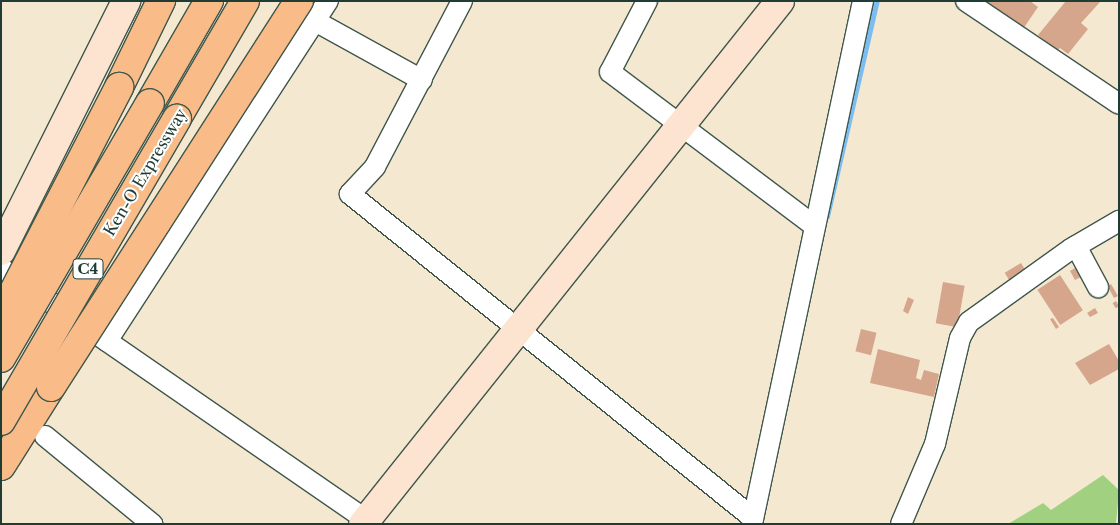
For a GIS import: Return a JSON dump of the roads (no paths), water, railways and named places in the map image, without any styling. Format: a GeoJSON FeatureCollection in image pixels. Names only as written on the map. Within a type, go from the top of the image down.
{"type":"FeatureCollection","features":[{"type":"Feature","properties":{"kind":"highway"},"geometry":{"type":"LineString","coordinates":[[1,316],[162,1]]}},
{"type":"Feature","properties":{"kind":"highway","name":"Ken-O Expressway"},"geometry":{"type":"LineString","coordinates":[[1,358],[209,1]]}},
{"type":"Feature","properties":{"kind":"highway","name":"Ken-O Expressway"},"geometry":{"type":"LineString","coordinates":[[1,421],[245,1]]}},
{"type":"Feature","properties":{"kind":"highway"},"geometry":{"type":"LineString","coordinates":[[1,466],[307,11]]}},
{"type":"Feature","properties":{"kind":"street"},"geometry":{"type":"LineString","coordinates":[[1,251],[126,1]]}},
{"type":"Feature","properties":{"kind":"street"},"geometry":{"type":"LineString","coordinates":[[108,341],[307,11],[328,1]]}},
{"type":"Feature","properties":{"kind":"street"},"geometry":{"type":"LineString","coordinates":[[462,1],[375,167],[350,194],[752,521],[863,1]]}},
{"type":"Feature","properties":{"kind":"street"},"geometry":{"type":"LineString","coordinates":[[647,1],[610,72],[814,226]]}},
{"type":"Feature","properties":{"kind":"street"},"geometry":{"type":"LineString","coordinates":[[1,268],[108,341],[365,523],[780,1]]}},
{"type":"Feature","properties":{"kind":"street"},"geometry":{"type":"LineString","coordinates":[[966,1],[1119,104]]}},
{"type":"Feature","properties":{"kind":"street"},"geometry":{"type":"LineString","coordinates":[[307,11],[422,80]]}},
{"type":"Feature","properties":{"kind":"street"},"geometry":{"type":"LineString","coordinates":[[901,524],[935,444],[960,338],[969,322],[1076,246],[1119,221]]}},
{"type":"Feature","properties":{"kind":"street"},"geometry":{"type":"LineString","coordinates":[[1076,246],[1098,287]]}},
{"type":"Feature","properties":{"kind":"street"},"geometry":{"type":"LineString","coordinates":[[45,436],[152,524]]}},
{"type":"Feature","properties":{"kind":"waterway"},"geometry":{"type":"LineString","coordinates":[[827,217],[877,1]]}}]}
